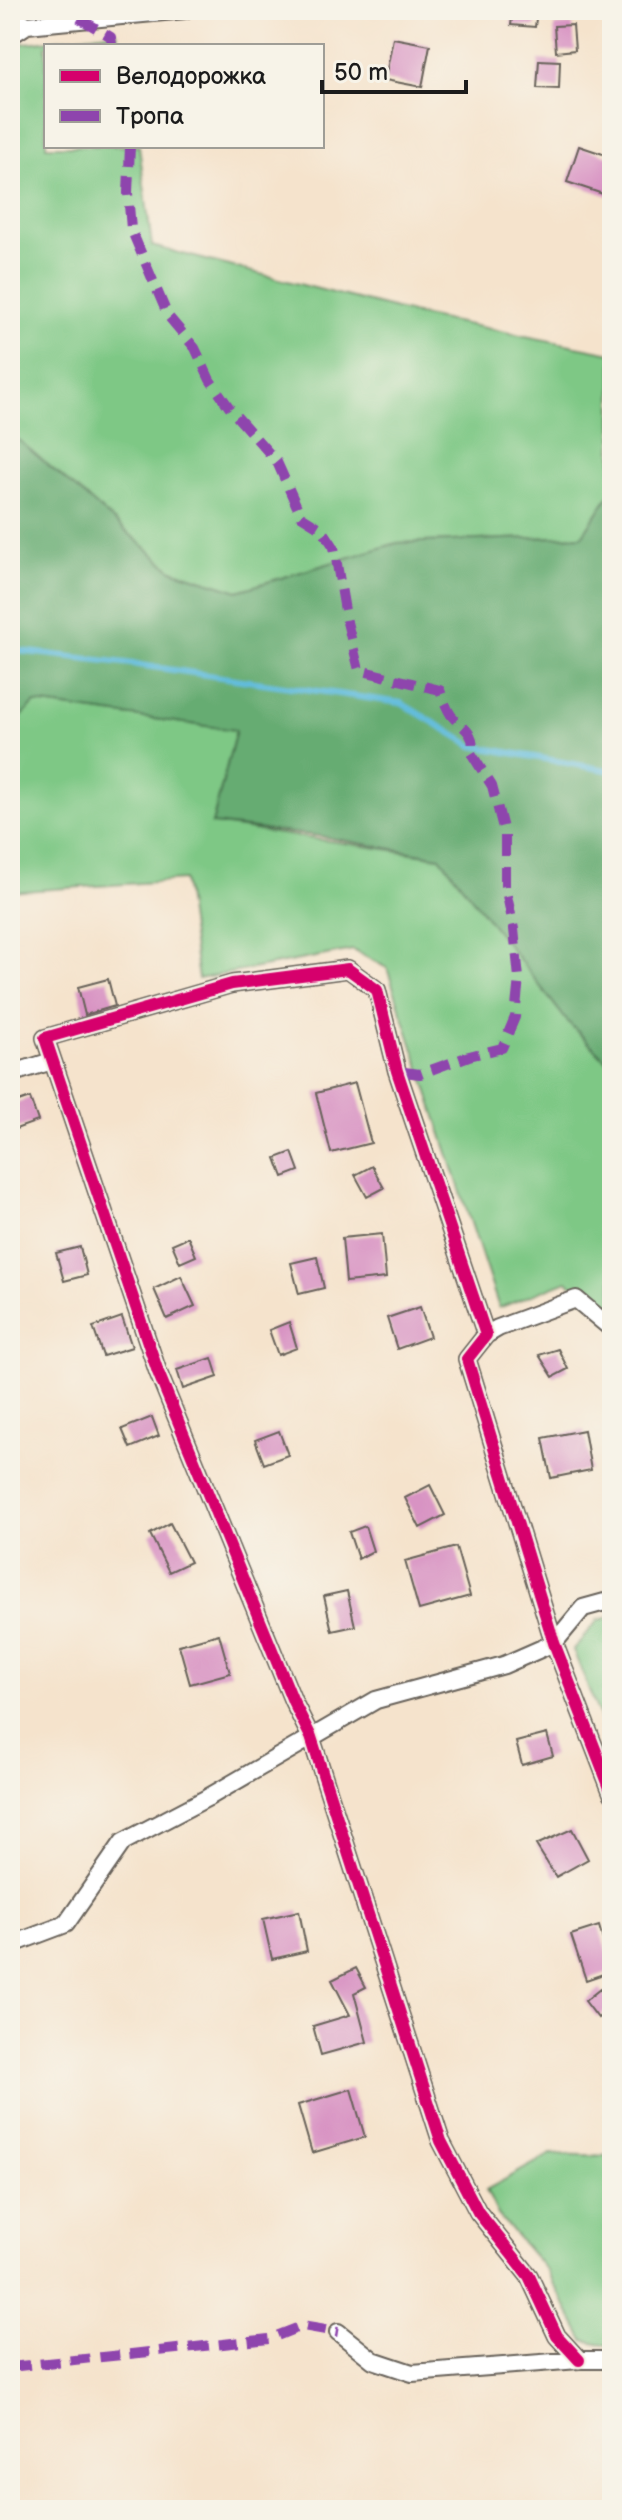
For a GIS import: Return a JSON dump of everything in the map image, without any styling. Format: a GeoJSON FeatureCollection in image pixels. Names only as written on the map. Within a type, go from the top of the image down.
{"type":"FeatureCollection","features":[{"type":"Feature","properties":{"kind":"street"},"geometry":{"type":"LineString","coordinates":[[10,36],[27,25],[185,10]]}},
{"type":"Feature","properties":{"kind":"street"},"geometry":{"type":"LineString","coordinates":[[10,14],[27,25]]}},
{"type":"Feature","properties":{"kind":"street"},"geometry":{"type":"LineString","coordinates":[[486,1335],[397,1071],[377,990],[348,969],[232,984],[45,1038],[158,1372],[293,1701],[311,1737],[441,2141],[478,2212],[529,2276],[557,2336],[579,2360]]}},
{"type":"Feature","properties":{"kind":"street"},"geometry":{"type":"LineString","coordinates":[[10,1074],[52,1061]]}},
{"type":"Feature","properties":{"kind":"street"},"geometry":{"type":"LineString","coordinates":[[612,1329],[576,1299],[498,1328],[486,1335],[467,1359],[554,1643],[612,1793]]}},
{"type":"Feature","properties":{"kind":"street"},"geometry":{"type":"LineString","coordinates":[[13,1944],[66,1924],[123,1842],[207,1798],[376,1700],[504,1665],[554,1643],[583,1608],[612,1600]]}},
{"type":"Feature","properties":{"kind":"street"},"geometry":{"type":"LineString","coordinates":[[338,2332],[373,2360],[412,2373],[612,2360]]}},
{"type":"Feature","properties":{"kind":"green space"},"geometry":{"type":"Polygon","coordinates":[[[117,32],[119,44],[44,44],[44,148],[139,148],[152,246],[419,315],[612,353],[612,491],[582,536],[397,543],[238,591],[172,570],[15,438],[10,440],[10,45],[117,32]]]}},
{"type":"Feature","properties":{"kind":"green space"},"geometry":{"type":"Polygon","coordinates":[[[15,437],[172,570],[238,591],[397,543],[582,536],[612,491],[612,1066],[568,1022],[440,857],[318,836],[212,824],[236,730],[35,703],[10,728],[10,440],[15,437]]]}},
{"type":"Feature","properties":{"kind":"green space"},"geometry":{"type":"Polygon","coordinates":[[[35,703],[236,730],[212,824],[440,857],[568,1022],[612,1066],[612,1310],[567,1281],[499,1308],[387,968],[353,950],[198,979],[184,880],[10,892],[10,728],[35,703]]]}},
{"type":"Feature","properties":{"kind":"green space"},"geometry":{"type":"Polygon","coordinates":[[[612,1617],[612,1733],[607,1735],[573,1650],[598,1620],[612,1617]]]}},
{"type":"Feature","properties":{"kind":"green space"},"geometry":{"type":"Polygon","coordinates":[[[551,2154],[612,2156],[612,2346],[584,2340],[546,2270],[498,2215],[486,2190],[551,2154]]]}},
{"type":"Feature","properties":{"kind":"building"},"geometry":{"type":"Polygon","coordinates":[[[513,10],[537,10],[535,27],[511,25],[513,10]]]}},
{"type":"Feature","properties":{"kind":"building"},"geometry":{"type":"Polygon","coordinates":[[[573,25],[575,50],[556,52],[554,26],[573,25]]]}},
{"type":"Feature","properties":{"kind":"building"},"geometry":{"type":"Polygon","coordinates":[[[393,38],[430,45],[422,87],[385,80],[393,38]]]}},
{"type":"Feature","properties":{"kind":"building"},"geometry":{"type":"Polygon","coordinates":[[[539,60],[560,61],[559,89],[537,88],[539,60]]]}},
{"type":"Feature","properties":{"kind":"building"},"geometry":{"type":"Polygon","coordinates":[[[579,146],[612,157],[612,197],[567,182],[579,146]]]}},
{"type":"Feature","properties":{"kind":"building"},"geometry":{"type":"Polygon","coordinates":[[[108,979],[115,1006],[85,1015],[78,987],[108,979]]]}},
{"type":"Feature","properties":{"kind":"building"},"geometry":{"type":"Polygon","coordinates":[[[355,1083],[371,1143],[331,1153],[316,1093],[355,1083]]]}},
{"type":"Feature","properties":{"kind":"building"},"geometry":{"type":"Polygon","coordinates":[[[30,1098],[38,1121],[10,1131],[10,1105],[30,1098]]]}},
{"type":"Feature","properties":{"kind":"building"},"geometry":{"type":"Polygon","coordinates":[[[292,1152],[299,1171],[283,1177],[276,1158],[292,1152]]]}},
{"type":"Feature","properties":{"kind":"building"},"geometry":{"type":"Polygon","coordinates":[[[372,1166],[384,1188],[367,1197],[355,1175],[372,1166]]]}},
{"type":"Feature","properties":{"kind":"building"},"geometry":{"type":"Polygon","coordinates":[[[382,1234],[386,1278],[346,1282],[342,1238],[382,1234]]]}},
{"type":"Feature","properties":{"kind":"building"},"geometry":{"type":"Polygon","coordinates":[[[188,1237],[196,1256],[180,1263],[172,1244],[188,1237]]]}},
{"type":"Feature","properties":{"kind":"building"},"geometry":{"type":"Polygon","coordinates":[[[80,1247],[87,1275],[64,1281],[56,1253],[80,1247]]]}},
{"type":"Feature","properties":{"kind":"building"},"geometry":{"type":"Polygon","coordinates":[[[317,1257],[324,1288],[299,1294],[291,1263],[317,1257]]]}},
{"type":"Feature","properties":{"kind":"building"},"geometry":{"type":"Polygon","coordinates":[[[181,1276],[195,1306],[167,1319],[154,1289],[181,1276]]]}},
{"type":"Feature","properties":{"kind":"building"},"geometry":{"type":"Polygon","coordinates":[[[420,1307],[430,1337],[397,1349],[387,1318],[420,1307]]]}},
{"type":"Feature","properties":{"kind":"building"},"geometry":{"type":"Polygon","coordinates":[[[122,1317],[132,1347],[103,1356],[93,1327],[122,1317]]]}},
{"type":"Feature","properties":{"kind":"building"},"geometry":{"type":"Polygon","coordinates":[[[289,1322],[297,1348],[278,1355],[269,1330],[289,1322]]]}},
{"type":"Feature","properties":{"kind":"building"},"geometry":{"type":"Polygon","coordinates":[[[558,1349],[568,1369],[553,1377],[539,1355],[558,1349]]]}},
{"type":"Feature","properties":{"kind":"building"},"geometry":{"type":"Polygon","coordinates":[[[212,1358],[218,1377],[183,1389],[177,1370],[212,1358]]]}},
{"type":"Feature","properties":{"kind":"building"},"geometry":{"type":"Polygon","coordinates":[[[152,1417],[159,1436],[130,1448],[122,1429],[152,1417]]]}},
{"type":"Feature","properties":{"kind":"building"},"geometry":{"type":"Polygon","coordinates":[[[584,1430],[591,1470],[551,1478],[543,1438],[584,1430]]]}},
{"type":"Feature","properties":{"kind":"building"},"geometry":{"type":"Polygon","coordinates":[[[279,1431],[288,1455],[264,1464],[255,1440],[279,1431]]]}},
{"type":"Feature","properties":{"kind":"building"},"geometry":{"type":"Polygon","coordinates":[[[430,1485],[445,1515],[420,1528],[405,1498],[430,1485]]]}},
{"type":"Feature","properties":{"kind":"building"},"geometry":{"type":"Polygon","coordinates":[[[170,1523],[190,1562],[169,1572],[150,1534],[170,1523]]]}},
{"type":"Feature","properties":{"kind":"building"},"geometry":{"type":"Polygon","coordinates":[[[365,1526],[373,1551],[358,1559],[349,1532],[365,1526]]]}},
{"type":"Feature","properties":{"kind":"building"},"geometry":{"type":"Polygon","coordinates":[[[456,1547],[470,1596],[419,1610],[405,1561],[456,1547]]]}},
{"type":"Feature","properties":{"kind":"building"},"geometry":{"type":"Polygon","coordinates":[[[347,1591],[355,1626],[332,1631],[324,1596],[347,1591]]]}},
{"type":"Feature","properties":{"kind":"building"},"geometry":{"type":"Polygon","coordinates":[[[219,1634],[230,1673],[190,1684],[179,1645],[219,1634]]]}},
{"type":"Feature","properties":{"kind":"building"},"geometry":{"type":"Polygon","coordinates":[[[547,1734],[553,1756],[522,1765],[516,1742],[547,1734]]]}},
{"type":"Feature","properties":{"kind":"building"},"geometry":{"type":"Polygon","coordinates":[[[572,1829],[588,1859],[556,1877],[536,1845],[572,1829]]]}},
{"type":"Feature","properties":{"kind":"building"},"geometry":{"type":"Polygon","coordinates":[[[299,1911],[307,1951],[272,1959],[263,1919],[299,1911]]]}},
{"type":"Feature","properties":{"kind":"building"},"geometry":{"type":"Polygon","coordinates":[[[599,1926],[612,1971],[586,1980],[571,1935],[599,1926]]]}},
{"type":"Feature","properties":{"kind":"building"},"geometry":{"type":"Polygon","coordinates":[[[356,1968],[366,1987],[354,1993],[367,2042],[321,2055],[313,2026],[350,2015],[332,1980],[356,1968]]]}},
{"type":"Feature","properties":{"kind":"building"},"geometry":{"type":"Polygon","coordinates":[[[600,1989],[612,2007],[598,2018],[585,2001],[600,1989]]]}},
{"type":"Feature","properties":{"kind":"building"},"geometry":{"type":"Polygon","coordinates":[[[351,2089],[365,2137],[312,2153],[298,2105],[351,2089]]]}},
{"type":"Feature","properties":{"kind":"waterway"},"geometry":{"type":"LineString","coordinates":[[10,650],[125,663],[401,703],[473,746],[612,771]]}},
{"type":"Feature","properties":{"kind":"marked path"},"geometry":{"type":"LineString","coordinates":[[79,18],[111,37],[112,44]]}},
{"type":"Feature","properties":{"kind":"marked path"},"geometry":{"type":"LineString","coordinates":[[130,148],[128,193],[131,229],[168,316],[195,348],[210,380],[231,410],[277,462],[301,516],[322,529],[334,547],[359,670],[440,690],[451,715],[470,735],[471,753],[492,786],[505,836],[505,886],[514,929],[519,978],[515,1017],[502,1048],[420,1074],[397,1071]]}},
{"type":"Feature","properties":{"kind":"marked path"},"geometry":{"type":"LineString","coordinates":[[10,2367],[269,2339],[302,2326],[338,2332]]}},
{"type":"Feature","properties":{"kind":"cycle path"},"geometry":{"type":"LineString","coordinates":[[579,2360],[557,2336],[529,2276],[478,2212],[441,2141],[311,1737],[293,1701],[158,1372],[45,1038],[232,984],[348,969],[377,990],[397,1071],[486,1335],[467,1359],[554,1643],[612,1793]]}}]}
